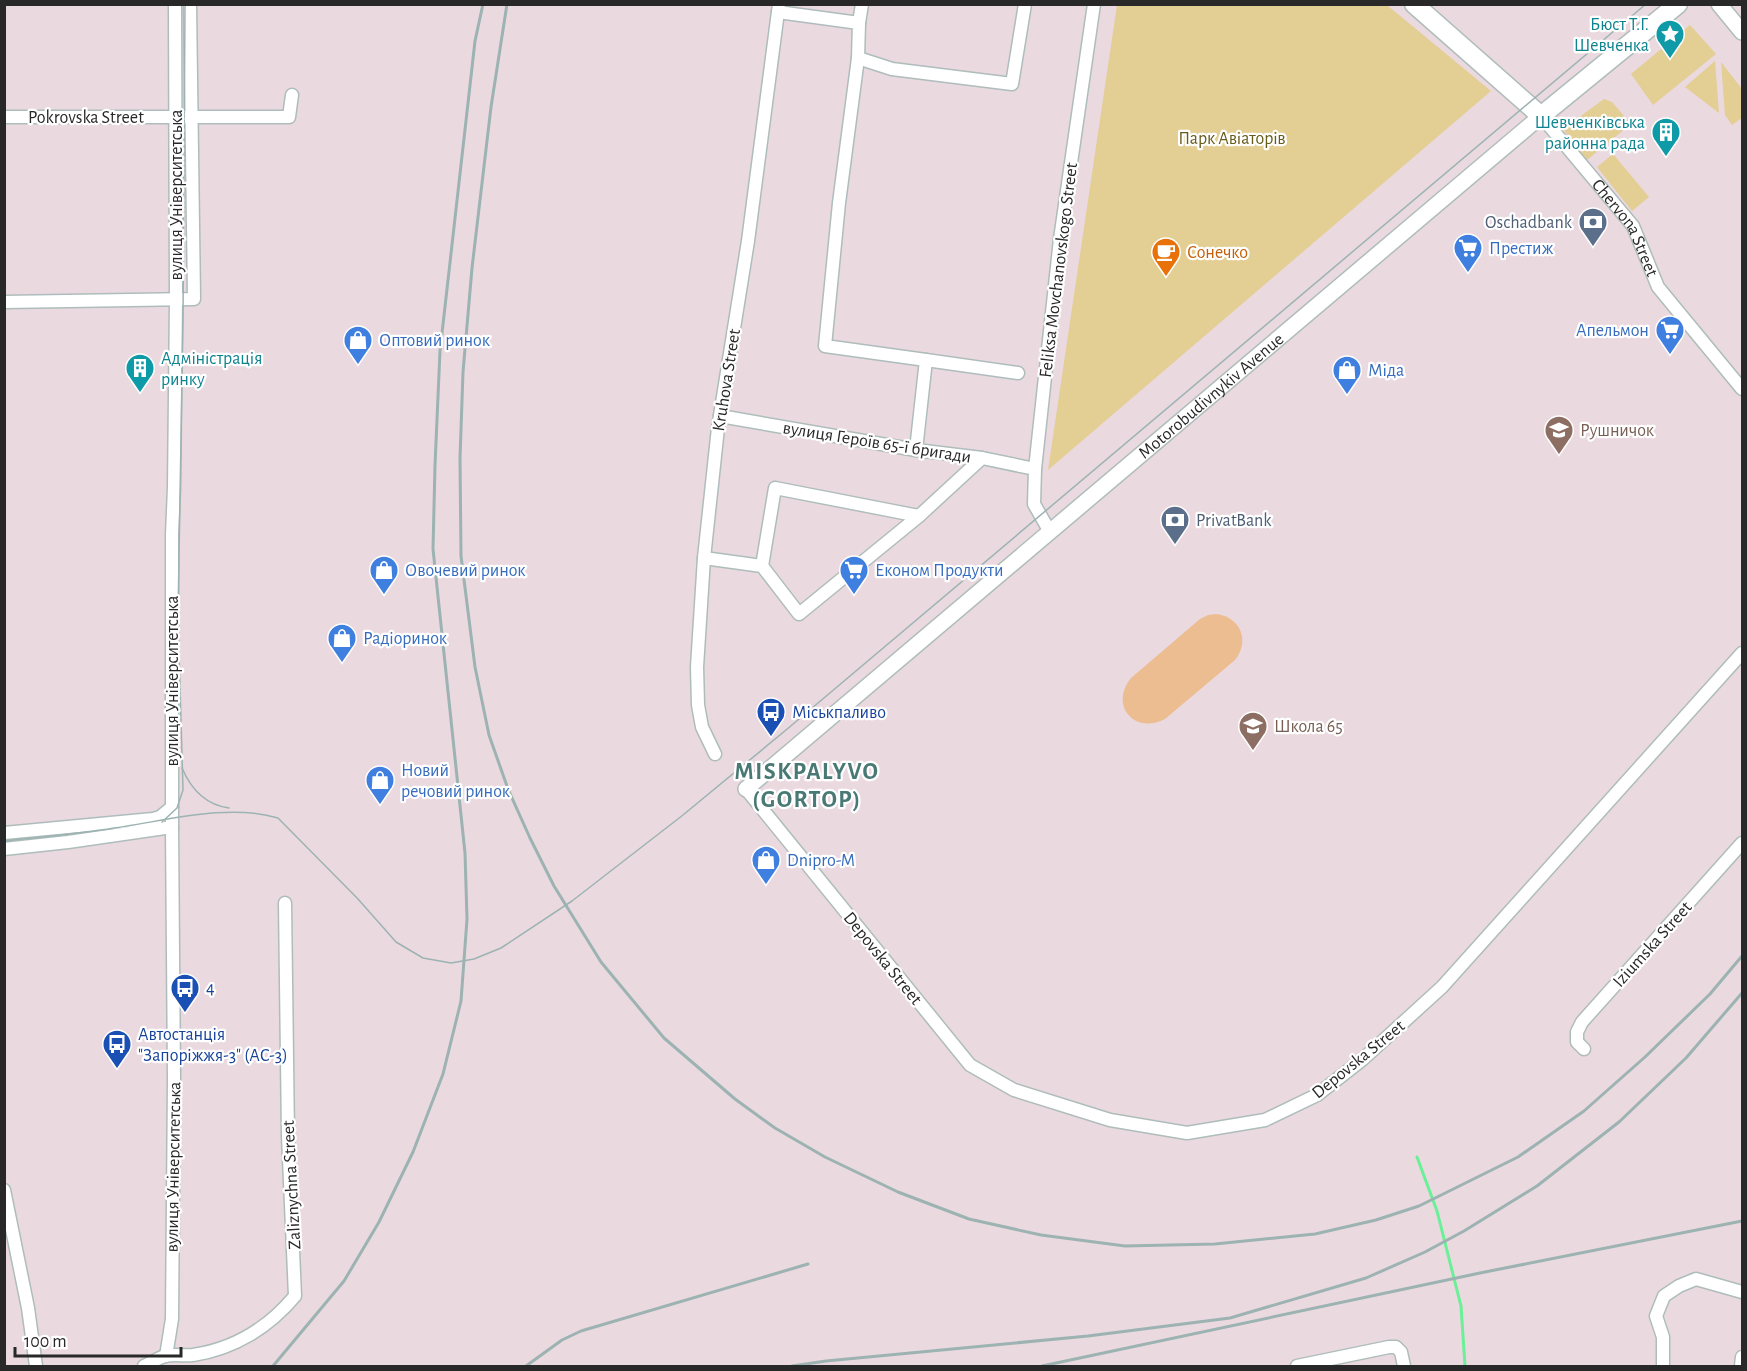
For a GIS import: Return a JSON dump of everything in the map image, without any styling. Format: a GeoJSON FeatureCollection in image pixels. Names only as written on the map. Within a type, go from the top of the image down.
{"type":"FeatureCollection","features":[{"type":"Feature","properties":{"kind":"main road","name":"Chervona Street"},"geometry":{"type":"LineString","coordinates":[[1414,4],[1541,116]]}},
{"type":"Feature","properties":{"kind":"main road","name":"Motorobudivnykiv Avenue"},"geometry":{"type":"LineString","coordinates":[[1541,116],[1678,4]]}},
{"type":"Feature","properties":{"kind":"street","name":"вулиця Університетська"},"geometry":{"type":"LineString","coordinates":[[166,1356],[172,1319],[174,1079],[172,536],[176,299],[175,4]]}},
{"type":"Feature","properties":{"kind":"street","name":"вулиця Університетська"},"geometry":{"type":"LineString","coordinates":[[176,299],[194,299],[190,4]]}},
{"type":"Feature","properties":{"kind":"street"},"geometry":{"type":"LineString","coordinates":[[862,4],[858,58],[839,203],[825,346],[1018,373]]}},
{"type":"Feature","properties":{"kind":"street"},"geometry":{"type":"LineString","coordinates":[[858,58],[892,69],[1012,84],[1025,4]]}},
{"type":"Feature","properties":{"kind":"street","name":"Feliksa Movchanovskogo Street"},"geometry":{"type":"LineString","coordinates":[[1050,532],[1034,504],[1035,469],[1060,239],[1094,4]]}},
{"type":"Feature","properties":{"kind":"street"},"geometry":{"type":"LineString","coordinates":[[1719,4],[1743,32]]}},
{"type":"Feature","properties":{"kind":"street"},"geometry":{"type":"LineString","coordinates":[[779,8],[859,23]]}},
{"type":"Feature","properties":{"kind":"street","name":"Kruhova Street"},"geometry":{"type":"LineString","coordinates":[[715,754],[702,727],[698,705],[704,558],[720,416],[748,241],[779,8]]}},
{"type":"Feature","properties":{"kind":"street","name":"Pokrovska Street"},"geometry":{"type":"LineString","coordinates":[[4,117],[289,117],[292,95]]}},
{"type":"Feature","properties":{"kind":"street","name":"Chervona Street"},"geometry":{"type":"LineString","coordinates":[[1541,116],[1633,226],[1658,287],[1743,389]]}},
{"type":"Feature","properties":{"kind":"street","name":"Motorobudivnykiv Avenue"},"geometry":{"type":"LineString","coordinates":[[746,789],[1541,116]]}},
{"type":"Feature","properties":{"kind":"street"},"geometry":{"type":"LineString","coordinates":[[4,302],[176,299]]}},
{"type":"Feature","properties":{"kind":"street"},"geometry":{"type":"LineString","coordinates":[[916,450],[926,360]]}},
{"type":"Feature","properties":{"kind":"street","name":"вулиця Героїв 65-ї бригади"},"geometry":{"type":"LineString","coordinates":[[720,416],[916,450],[982,458],[1035,469]]}},
{"type":"Feature","properties":{"kind":"street"},"geometry":{"type":"LineString","coordinates":[[704,558],[762,566],[799,614],[919,516],[982,458]]}},
{"type":"Feature","properties":{"kind":"street"},"geometry":{"type":"LineString","coordinates":[[762,566],[776,489],[919,516]]}},
{"type":"Feature","properties":{"kind":"street","name":"Depovska Street"},"geometry":{"type":"LineString","coordinates":[[746,789],[970,1065],[1014,1090],[1100,1117],[1187,1133],[1265,1120],[1317,1095],[1363,1059],[1442,987],[1743,653]]}},
{"type":"Feature","properties":{"kind":"street"},"geometry":{"type":"LineString","coordinates":[[4,833],[153,819],[160,817],[172,807]]}},
{"type":"Feature","properties":{"kind":"street"},"geometry":{"type":"LineString","coordinates":[[4,849],[172,827]]}},
{"type":"Feature","properties":{"kind":"street","name":"Iziumska Street"},"geometry":{"type":"LineString","coordinates":[[1584,1048],[1577,1042],[1577,1032],[1582,1022],[1743,843]]}},
{"type":"Feature","properties":{"kind":"street","name":"Zaliznychna Street"},"geometry":{"type":"LineString","coordinates":[[144,1366],[166,1356],[194,1355],[223,1348],[245,1339],[281,1312],[296,1296],[288,1136],[285,903]]}},
{"type":"Feature","properties":{"kind":"street"},"geometry":{"type":"LineString","coordinates":[[4,1190],[28,1308],[36,1366]]}},
{"type":"Feature","properties":{"kind":"street"},"geometry":{"type":"LineString","coordinates":[[1663,1366],[1663,1337],[1656,1316],[1664,1296],[1696,1279],[1743,1292]]}},
{"type":"Feature","properties":{"kind":"street"},"geometry":{"type":"LineString","coordinates":[[1297,1366],[1389,1347],[1396,1347],[1401,1352],[1404,1366]]}},
{"type":"Feature","properties":{"kind":"street"},"geometry":{"type":"LineString","coordinates":[[1741,1366],[1743,1358]]}},
{"type":"Feature","properties":{"kind":"green space","name":"Парк Авіаторів"},"geometry":{"type":"Polygon","coordinates":[[[1117,5],[1387,5],[1491,91],[1048,470],[1117,5]]]}},
{"type":"Feature","properties":{"kind":"green space"},"geometry":{"type":"Polygon","coordinates":[[[1690,25],[1716,54],[1653,105],[1631,74],[1690,25]]]}},
{"type":"Feature","properties":{"kind":"green space"},"geometry":{"type":"Polygon","coordinates":[[[1715,61],[1719,113],[1685,87],[1715,61]]]}},
{"type":"Feature","properties":{"kind":"green space"},"geometry":{"type":"Polygon","coordinates":[[[1721,62],[1742,89],[1742,118],[1732,125],[1725,115],[1721,62]]]}},
{"type":"Feature","properties":{"kind":"green space"},"geometry":{"type":"Polygon","coordinates":[[[1604,99],[1612,102],[1631,124],[1587,160],[1563,129],[1604,99]]]}},
{"type":"Feature","properties":{"kind":"green space"},"geometry":{"type":"Polygon","coordinates":[[[1613,154],[1649,197],[1632,211],[1597,167],[1613,154]]]}},
{"type":"Feature","properties":{"kind":"shaded area"},"geometry":{"type":"Polygon","coordinates":[[[1217,614],[1232,620],[1241,631],[1242,645],[1235,660],[1165,719],[1154,723],[1144,723],[1128,715],[1123,698],[1125,688],[1131,678],[1200,619],[1217,614]]]}},
{"type":"Feature","properties":{"kind":"waterway"},"geometry":{"type":"LineString","coordinates":[[1417,1157],[1437,1211],[1461,1306],[1465,1366]]}},
{"type":"Feature","properties":{"kind":"tram line"},"geometry":{"type":"LineString","coordinates":[[162,822],[177,808],[183,790],[178,616],[185,4]]}},
{"type":"Feature","properties":{"kind":"tram line"},"geometry":{"type":"LineString","coordinates":[[4,841],[87,832],[218,813],[238,812],[278,818],[358,899],[396,942],[423,958],[451,963],[474,959],[501,948],[572,901],[683,815],[1646,4]]}},
{"type":"Feature","properties":{"kind":"tram line"},"geometry":{"type":"LineString","coordinates":[[182,768],[200,795],[206,800],[229,808]]}},
{"type":"Feature","properties":{"kind":"railway"},"geometry":{"type":"LineString","coordinates":[[273,1366],[344,1281],[379,1222],[413,1152],[443,1074],[461,1001],[467,919],[465,853],[433,549],[440,351],[475,41],[483,4]]}},
{"type":"Feature","properties":{"kind":"railway"},"geometry":{"type":"LineString","coordinates":[[507,4],[491,107],[472,268],[463,372],[460,458],[461,556],[475,667],[489,735],[508,789],[530,838],[554,886],[601,962],[664,1038],[735,1099],[775,1128],[825,1157],[898,1192],[969,1219],[1041,1235],[1125,1246],[1215,1244],[1315,1234],[1376,1220],[1419,1206],[1518,1157],[1584,1111],[1645,1057],[1710,994],[1742,956]]}},
{"type":"Feature","properties":{"kind":"railway"},"geometry":{"type":"LineString","coordinates":[[792,1366],[1088,1336],[1230,1318],[1366,1278],[1425,1252],[1537,1186],[1619,1122],[1686,1058],[1742,993]]}},
{"type":"Feature","properties":{"kind":"railway"},"geometry":{"type":"LineString","coordinates":[[1042,1366],[1480,1273],[1742,1221]]}},
{"type":"Feature","properties":{"kind":"railway"},"geometry":{"type":"LineString","coordinates":[[526,1366],[562,1340],[581,1331],[808,1264]]}},
{"type":"Feature","properties":{"kind":"place","name":"Бюст Т.Г. Шевченка"},"geometry":{"type":"Point","coordinates":[1670,60]}},
{"type":"Feature","properties":{"kind":"place","name":"Шевченківська районна рада"},"geometry":{"type":"Point","coordinates":[1666,158]}},
{"type":"Feature","properties":{"kind":"place","name":"Oschadbank"},"geometry":{"type":"Point","coordinates":[1593,248]}},
{"type":"Feature","properties":{"kind":"place","name":"Престиж"},"geometry":{"type":"Point","coordinates":[1468,274]}},
{"type":"Feature","properties":{"kind":"place","name":"Сонечко"},"geometry":{"type":"Point","coordinates":[1166,278]}},
{"type":"Feature","properties":{"kind":"place","name":"Апельмон"},"geometry":{"type":"Point","coordinates":[1670,356]}},
{"type":"Feature","properties":{"kind":"place","name":"Оптовий ринок"},"geometry":{"type":"Point","coordinates":[358,366]}},
{"type":"Feature","properties":{"kind":"place","name":"Адміністрація ринку"},"geometry":{"type":"Point","coordinates":[140,394]}},
{"type":"Feature","properties":{"kind":"place","name":"Міда"},"geometry":{"type":"Point","coordinates":[1347,396]}},
{"type":"Feature","properties":{"kind":"place","name":"Рушничок"},"geometry":{"type":"Point","coordinates":[1559,456]}},
{"type":"Feature","properties":{"kind":"place","name":"PrivatBank"},"geometry":{"type":"Point","coordinates":[1175,546]}},
{"type":"Feature","properties":{"kind":"place","name":"Овочевий ринок"},"geometry":{"type":"Point","coordinates":[384,596]}},
{"type":"Feature","properties":{"kind":"place","name":"Економ Продукти"},"geometry":{"type":"Point","coordinates":[854,596]}},
{"type":"Feature","properties":{"kind":"place","name":"Радіоринок"},"geometry":{"type":"Point","coordinates":[342,664]}},
{"type":"Feature","properties":{"kind":"place","name":"Міськпаливо"},"geometry":{"type":"Point","coordinates":[771,738]}},
{"type":"Feature","properties":{"kind":"place","name":"Школа 65"},"geometry":{"type":"Point","coordinates":[1253,752]}},
{"type":"Feature","properties":{"kind":"place","name":"Новий речовий ринок"},"geometry":{"type":"Point","coordinates":[380,806]}},
{"type":"Feature","properties":{"kind":"place","name":"Dnipro-M"},"geometry":{"type":"Point","coordinates":[766,886]}},
{"type":"Feature","properties":{"kind":"place","name":"4"},"geometry":{"type":"Point","coordinates":[185,1014]}},
{"type":"Feature","properties":{"kind":"place","name":"Автостанція \"Запоріжжя-3\" (АС-3)"},"geometry":{"type":"Point","coordinates":[117,1070]}},
{"type":"Feature","properties":{"kind":"district","name":"MISKPALYVO (GORTOP)"},"geometry":{"type":"Point","coordinates":[807,785]}}]}
